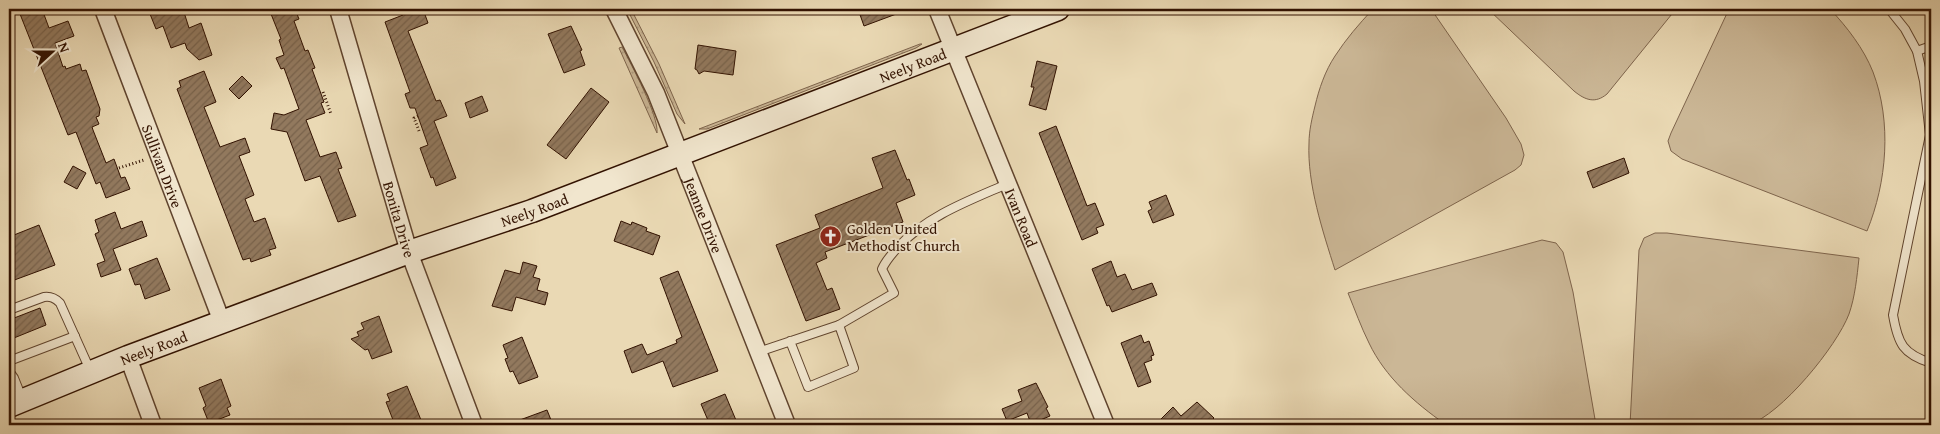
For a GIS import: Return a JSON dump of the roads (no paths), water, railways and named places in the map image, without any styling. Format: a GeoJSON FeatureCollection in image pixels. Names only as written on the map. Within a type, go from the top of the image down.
{"type":"FeatureCollection","features":[{"type":"Feature","properties":{"kind":"street","name":"Sullivan Drive"},"geometry":{"type":"LineString","coordinates":[[103,9],[222,322]]}},
{"type":"Feature","properties":{"kind":"street","name":"Bonita Drive"},"geometry":{"type":"LineString","coordinates":[[338,9],[408,252],[474,425]]}},
{"type":"Feature","properties":{"kind":"street","name":"Jeanne Drive"},"geometry":{"type":"LineString","coordinates":[[614,9],[656,93],[787,425]]}},
{"type":"Feature","properties":{"kind":"street","name":"Ivan Road"},"geometry":{"type":"LineString","coordinates":[[937,9],[1106,425]]}},
{"type":"Feature","properties":{"kind":"street","name":"Neely Road"},"geometry":{"type":"LineString","coordinates":[[16,403],[128,357],[408,252],[532,211],[1058,9]]}},
{"type":"Feature","properties":{"kind":"street"},"geometry":{"type":"LineString","coordinates":[[128,357],[153,425]]}},
{"type":"Feature","properties":{"kind":"lane"},"geometry":{"type":"LineString","coordinates":[[1889,9],[1904,29],[1916,51],[1924,81],[1930,134],[1893,315],[1896,333],[1903,348],[1917,358],[1931,363]]}},
{"type":"Feature","properties":{"kind":"lane"},"geometry":{"type":"LineString","coordinates":[[1916,51],[1931,46]]}},
{"type":"Feature","properties":{"kind":"lane"},"geometry":{"type":"LineString","coordinates":[[758,352],[839,325],[894,293],[882,269],[887,260],[911,234],[936,216],[1007,184]]}},
{"type":"Feature","properties":{"kind":"lane"},"geometry":{"type":"LineString","coordinates":[[9,310],[50,296],[60,303],[91,372]]}},
{"type":"Feature","properties":{"kind":"lane"},"geometry":{"type":"LineString","coordinates":[[790,341],[808,387],[854,368],[839,325]]}},
{"type":"Feature","properties":{"kind":"lane"},"geometry":{"type":"LineString","coordinates":[[9,361],[74,336]]}},
{"type":"Feature","properties":{"kind":"lane"},"geometry":{"type":"LineString","coordinates":[[9,371],[14,378],[16,403]]}},
{"type":"Feature","properties":{"kind":"place","name":"Golden United Methodist Church"},"geometry":{"type":"Point","coordinates":[831,237]}}]}
